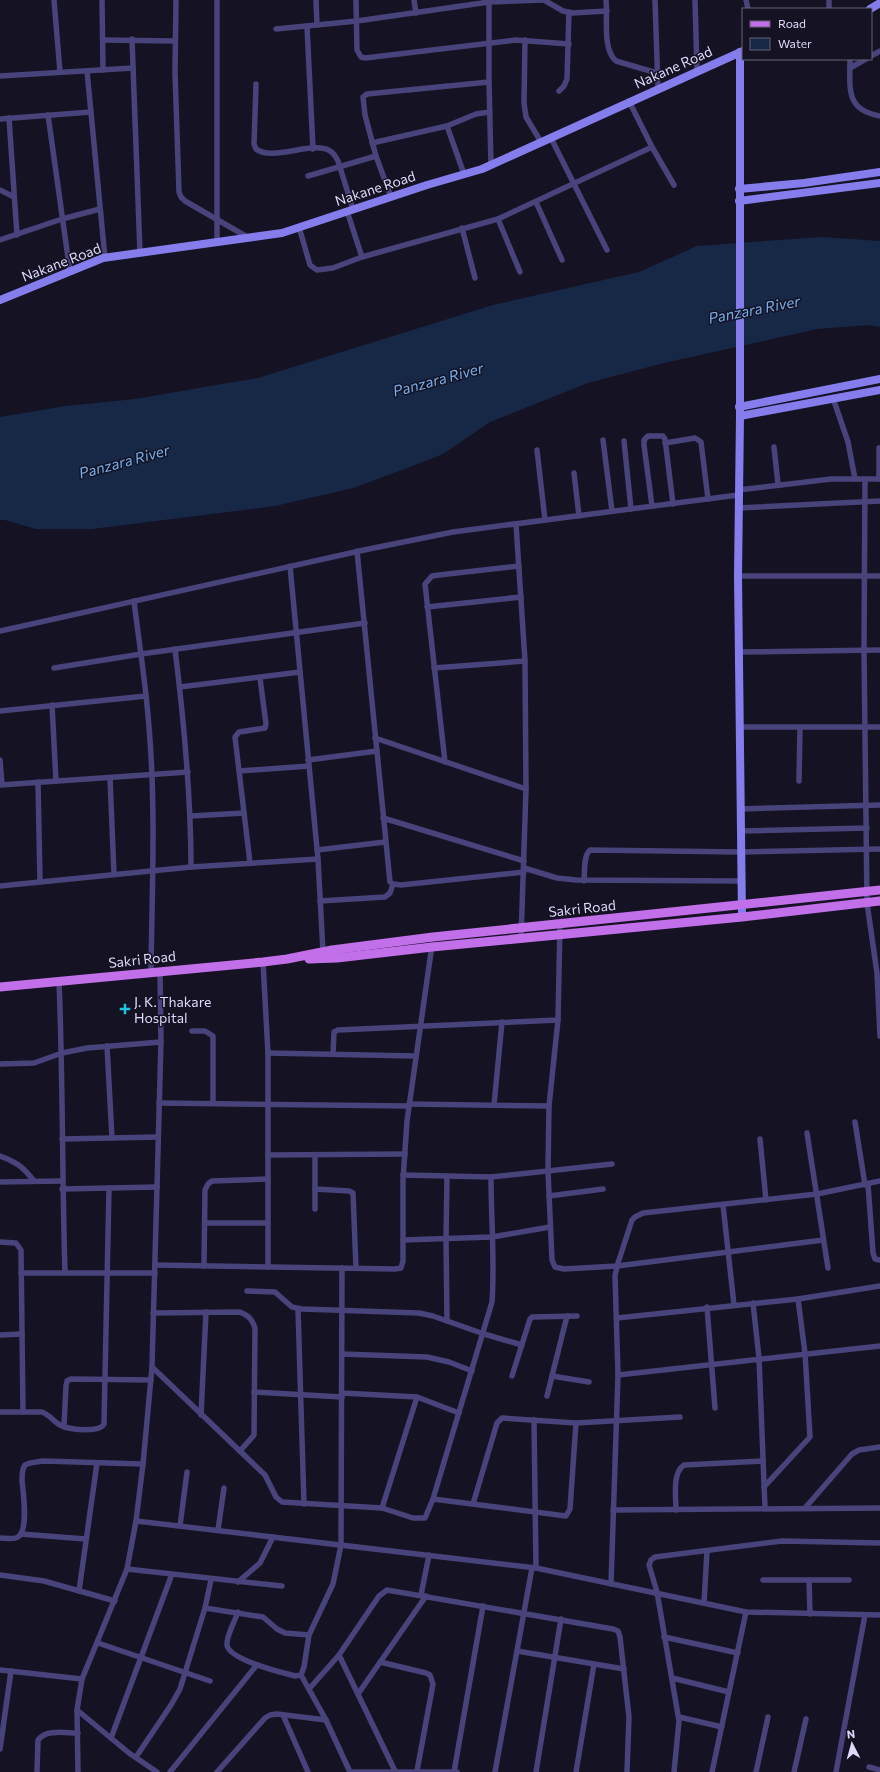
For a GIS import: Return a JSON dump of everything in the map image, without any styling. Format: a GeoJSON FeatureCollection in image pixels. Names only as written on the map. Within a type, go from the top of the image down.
{"type":"FeatureCollection","features":[{"type":"Feature","properties":{"kind":"main road","name":"Sakri Road"},"geometry":{"type":"LineString","coordinates":[[0,987],[263,962],[433,937],[880,890]]}},
{"type":"Feature","properties":{"kind":"main road","name":"Sakri Road"},"geometry":{"type":"LineString","coordinates":[[287,959],[337,958],[520,938],[742,917],[880,901]]}},
{"type":"Feature","properties":{"kind":"street"},"geometry":{"type":"LineString","coordinates":[[54,0],[60,72]]}},
{"type":"Feature","properties":{"kind":"street"},"geometry":{"type":"LineString","coordinates":[[102,0],[103,70]]}},
{"type":"Feature","properties":{"kind":"street"},"geometry":{"type":"LineString","coordinates":[[176,0],[179,192],[185,201],[217,218],[249,238]]}},
{"type":"Feature","properties":{"kind":"street"},"geometry":{"type":"LineString","coordinates":[[217,0],[217,242]]}},
{"type":"Feature","properties":{"kind":"street"},"geometry":{"type":"LineString","coordinates":[[316,0],[317,25]]}},
{"type":"Feature","properties":{"kind":"street"},"geometry":{"type":"LineString","coordinates":[[356,0],[357,50],[361,57],[365,58],[489,42],[525,40],[569,44]]}},
{"type":"Feature","properties":{"kind":"street"},"geometry":{"type":"LineString","coordinates":[[414,0],[416,13]]}},
{"type":"Feature","properties":{"kind":"street"},"geometry":{"type":"LineString","coordinates":[[459,0],[460,7]]}},
{"type":"Feature","properties":{"kind":"street"},"geometry":{"type":"LineString","coordinates":[[276,29],[357,21],[460,7],[489,1],[544,0],[563,11],[607,11]]}},
{"type":"Feature","properties":{"kind":"street"},"geometry":{"type":"LineString","coordinates":[[606,0],[607,47],[610,56],[616,61],[657,73]]}},
{"type":"Feature","properties":{"kind":"street"},"geometry":{"type":"LineString","coordinates":[[655,0],[658,88]]}},
{"type":"Feature","properties":{"kind":"street"},"geometry":{"type":"LineString","coordinates":[[695,0],[697,71]]}},
{"type":"Feature","properties":{"kind":"street"},"geometry":{"type":"LineString","coordinates":[[489,1],[491,165]]}},
{"type":"Feature","properties":{"kind":"street"},"geometry":{"type":"LineString","coordinates":[[871,6],[880,3]]}},
{"type":"Feature","properties":{"kind":"street"},"geometry":{"type":"LineString","coordinates":[[559,90],[564,86],[567,79],[569,12]]}},
{"type":"Feature","properties":{"kind":"street"},"geometry":{"type":"LineString","coordinates":[[307,26],[313,149]]}},
{"type":"Feature","properties":{"kind":"street"},"geometry":{"type":"LineString","coordinates":[[103,40],[132,39],[176,41]]}},
{"type":"Feature","properties":{"kind":"street"},"geometry":{"type":"LineString","coordinates":[[132,39],[140,253]]}},
{"type":"Feature","properties":{"kind":"street"},"geometry":{"type":"LineString","coordinates":[[525,40],[524,103],[526,117],[541,142]]}},
{"type":"Feature","properties":{"kind":"street"},"geometry":{"type":"LineString","coordinates":[[741,51],[739,189],[740,416],[738,493],[738,652],[740,880],[742,917]]}},
{"type":"Feature","properties":{"kind":"street","name":"Nakane Road"},"geometry":{"type":"LineString","coordinates":[[0,300],[105,258],[282,233],[491,165],[741,51]]}},
{"type":"Feature","properties":{"kind":"street"},"geometry":{"type":"LineString","coordinates":[[850,60],[850,95],[861,110],[880,116]]}},
{"type":"Feature","properties":{"kind":"street"},"geometry":{"type":"LineString","coordinates":[[850,68],[864,60]]}},
{"type":"Feature","properties":{"kind":"street"},"geometry":{"type":"LineString","coordinates":[[0,76],[133,68]]}},
{"type":"Feature","properties":{"kind":"street"},"geometry":{"type":"LineString","coordinates":[[87,71],[105,258]]}},
{"type":"Feature","properties":{"kind":"street"},"geometry":{"type":"LineString","coordinates":[[391,197],[372,143],[362,100],[364,95],[489,82]]}},
{"type":"Feature","properties":{"kind":"street"},"geometry":{"type":"LineString","coordinates":[[256,84],[254,144],[256,149],[265,154],[313,149],[329,150],[334,154],[340,167],[362,257]]}},
{"type":"Feature","properties":{"kind":"street"},"geometry":{"type":"LineString","coordinates":[[629,102],[652,147],[674,185]]}},
{"type":"Feature","properties":{"kind":"street"},"geometry":{"type":"LineString","coordinates":[[0,119],[91,112]]}},
{"type":"Feature","properties":{"kind":"street"},"geometry":{"type":"LineString","coordinates":[[372,143],[447,126],[476,114],[490,112]]}},
{"type":"Feature","properties":{"kind":"street"},"geometry":{"type":"LineString","coordinates":[[48,115],[70,272]]}},
{"type":"Feature","properties":{"kind":"street"},"geometry":{"type":"LineString","coordinates":[[9,118],[17,235]]}},
{"type":"Feature","properties":{"kind":"street"},"geometry":{"type":"LineString","coordinates":[[447,126],[464,174]]}},
{"type":"Feature","properties":{"kind":"street"},"geometry":{"type":"LineString","coordinates":[[550,138],[607,250]]}},
{"type":"Feature","properties":{"kind":"street"},"geometry":{"type":"LineString","coordinates":[[299,227],[310,265],[317,270],[333,268],[362,257],[498,219],[652,147]]}},
{"type":"Feature","properties":{"kind":"street"},"geometry":{"type":"LineString","coordinates":[[308,176],[376,156]]}},
{"type":"Feature","properties":{"kind":"street"},"geometry":{"type":"LineString","coordinates":[[739,189],[804,183],[880,172]]}},
{"type":"Feature","properties":{"kind":"street"},"geometry":{"type":"LineString","coordinates":[[739,205],[880,182]]}},
{"type":"Feature","properties":{"kind":"street"},"geometry":{"type":"LineString","coordinates":[[0,190],[14,197]]}},
{"type":"Feature","properties":{"kind":"street"},"geometry":{"type":"LineString","coordinates":[[536,202],[562,260]]}},
{"type":"Feature","properties":{"kind":"street"},"geometry":{"type":"LineString","coordinates":[[0,240],[62,219],[100,210]]}},
{"type":"Feature","properties":{"kind":"street"},"geometry":{"type":"LineString","coordinates":[[498,219],[520,272]]}},
{"type":"Feature","properties":{"kind":"street"},"geometry":{"type":"LineString","coordinates":[[462,228],[475,278]]}},
{"type":"Feature","properties":{"kind":"street"},"geometry":{"type":"LineString","coordinates":[[739,407],[880,379]]}},
{"type":"Feature","properties":{"kind":"street"},"geometry":{"type":"LineString","coordinates":[[740,416],[880,390]]}},
{"type":"Feature","properties":{"kind":"street"},"geometry":{"type":"LineString","coordinates":[[833,398],[848,442],[854,479]]}},
{"type":"Feature","properties":{"kind":"street"},"geometry":{"type":"LineString","coordinates":[[652,506],[644,440],[648,436],[656,435],[663,436],[665,443],[673,504]]}},
{"type":"Feature","properties":{"kind":"street"},"geometry":{"type":"LineString","coordinates":[[665,443],[694,438],[701,442],[708,499]]}},
{"type":"Feature","properties":{"kind":"street"},"geometry":{"type":"LineString","coordinates":[[603,440],[612,512]]}},
{"type":"Feature","properties":{"kind":"street"},"geometry":{"type":"LineString","coordinates":[[624,441],[631,509]]}},
{"type":"Feature","properties":{"kind":"street"},"geometry":{"type":"LineString","coordinates":[[774,447],[778,484]]}},
{"type":"Feature","properties":{"kind":"street"},"geometry":{"type":"LineString","coordinates":[[0,631],[357,551],[453,532],[708,499],[778,484],[831,479],[880,479],[879,448]]}},
{"type":"Feature","properties":{"kind":"street"},"geometry":{"type":"LineString","coordinates":[[537,450],[545,520]]}},
{"type":"Feature","properties":{"kind":"street"},"geometry":{"type":"LineString","coordinates":[[574,473],[579,516]]}},
{"type":"Feature","properties":{"kind":"street"},"geometry":{"type":"LineString","coordinates":[[866,479],[864,650],[867,903],[878,976],[880,1036]]}},
{"type":"Feature","properties":{"kind":"street"},"geometry":{"type":"LineString","coordinates":[[738,508],[880,501]]}},
{"type":"Feature","properties":{"kind":"street"},"geometry":{"type":"LineString","coordinates":[[516,524],[525,661],[526,789],[524,870],[520,938]]}},
{"type":"Feature","properties":{"kind":"street"},"geometry":{"type":"LineString","coordinates":[[357,551],[385,842],[389,878],[393,884],[401,885],[524,870],[557,878],[584,881],[740,880]]}},
{"type":"Feature","properties":{"kind":"street"},"geometry":{"type":"LineString","coordinates":[[290,566],[318,859],[323,952]]}},
{"type":"Feature","properties":{"kind":"street"},"geometry":{"type":"LineString","coordinates":[[445,762],[425,584],[432,576],[519,566]]}},
{"type":"Feature","properties":{"kind":"street"},"geometry":{"type":"LineString","coordinates":[[738,576],[880,576]]}},
{"type":"Feature","properties":{"kind":"street"},"geometry":{"type":"LineString","coordinates":[[427,607],[521,597]]}},
{"type":"Feature","properties":{"kind":"street"},"geometry":{"type":"LineString","coordinates":[[78,1772],[77,1710],[82,1679],[127,1569],[136,1521],[152,1367],[161,1042],[156,972],[152,776],[149,727],[134,601]]}},
{"type":"Feature","properties":{"kind":"street"},"geometry":{"type":"LineString","coordinates":[[54,668],[141,654],[365,623]]}},
{"type":"Feature","properties":{"kind":"street"},"geometry":{"type":"LineString","coordinates":[[176,649],[188,772],[191,816],[191,867]]}},
{"type":"Feature","properties":{"kind":"street"},"geometry":{"type":"LineString","coordinates":[[738,652],[880,650]]}},
{"type":"Feature","properties":{"kind":"street"},"geometry":{"type":"LineString","coordinates":[[434,668],[525,661]]}},
{"type":"Feature","properties":{"kind":"street"},"geometry":{"type":"LineString","coordinates":[[180,687],[300,672]]}},
{"type":"Feature","properties":{"kind":"street"},"geometry":{"type":"LineString","coordinates":[[250,863],[236,741],[237,733],[263,729],[266,724],[260,678]]}},
{"type":"Feature","properties":{"kind":"street"},"geometry":{"type":"LineString","coordinates":[[0,711],[146,696]]}},
{"type":"Feature","properties":{"kind":"street"},"geometry":{"type":"LineString","coordinates":[[52,705],[56,781]]}},
{"type":"Feature","properties":{"kind":"street"},"geometry":{"type":"LineString","coordinates":[[739,727],[880,727]]}},
{"type":"Feature","properties":{"kind":"street"},"geometry":{"type":"LineString","coordinates":[[799,781],[800,727]]}},
{"type":"Feature","properties":{"kind":"street"},"geometry":{"type":"LineString","coordinates":[[376,738],[526,789]]}},
{"type":"Feature","properties":{"kind":"street"},"geometry":{"type":"LineString","coordinates":[[239,771],[309,763],[377,751]]}},
{"type":"Feature","properties":{"kind":"street"},"geometry":{"type":"LineString","coordinates":[[0,760],[1,784],[152,776],[188,772]]}},
{"type":"Feature","properties":{"kind":"street"},"geometry":{"type":"LineString","coordinates":[[110,778],[114,874]]}},
{"type":"Feature","properties":{"kind":"street"},"geometry":{"type":"LineString","coordinates":[[38,782],[40,882]]}},
{"type":"Feature","properties":{"kind":"street"},"geometry":{"type":"LineString","coordinates":[[740,809],[880,805]]}},
{"type":"Feature","properties":{"kind":"street"},"geometry":{"type":"LineString","coordinates":[[191,816],[244,814]]}},
{"type":"Feature","properties":{"kind":"street"},"geometry":{"type":"LineString","coordinates":[[383,818],[524,862]]}},
{"type":"Feature","properties":{"kind":"street"},"geometry":{"type":"LineString","coordinates":[[740,830],[867,828]]}},
{"type":"Feature","properties":{"kind":"street"},"geometry":{"type":"LineString","coordinates":[[317,850],[385,842]]}},
{"type":"Feature","properties":{"kind":"street"},"geometry":{"type":"LineString","coordinates":[[584,881],[586,857],[590,850],[740,852],[880,849]]}},
{"type":"Feature","properties":{"kind":"street"},"geometry":{"type":"LineString","coordinates":[[0,886],[191,867],[318,859]]}},
{"type":"Feature","properties":{"kind":"street"},"geometry":{"type":"LineString","coordinates":[[320,901],[385,897],[390,893],[393,884]]}},
{"type":"Feature","properties":{"kind":"street"},"geometry":{"type":"LineString","coordinates":[[560,924],[558,1020],[549,1106],[548,1171],[552,1260],[555,1267],[564,1269],[617,1266],[823,1240]]}},
{"type":"Feature","properties":{"kind":"street"},"geometry":{"type":"LineString","coordinates":[[155,1265],[401,1268],[404,1261],[403,1175],[409,1105],[433,937]]}},
{"type":"Feature","properties":{"kind":"street"},"geometry":{"type":"LineString","coordinates":[[263,962],[268,1053],[268,1267]]}},
{"type":"Feature","properties":{"kind":"street"},"geometry":{"type":"LineString","coordinates":[[59,981],[62,1053],[62,1190],[65,1273]]}},
{"type":"Feature","properties":{"kind":"street"},"geometry":{"type":"LineString","coordinates":[[333,1054],[334,1032],[338,1030],[420,1025],[558,1020]]}},
{"type":"Feature","properties":{"kind":"street"},"geometry":{"type":"LineString","coordinates":[[494,1106],[502,1022]]}},
{"type":"Feature","properties":{"kind":"street"},"geometry":{"type":"LineString","coordinates":[[192,1031],[204,1031],[213,1036],[213,1104]]}},
{"type":"Feature","properties":{"kind":"street"},"geometry":{"type":"LineString","coordinates":[[0,1064],[34,1063],[62,1053],[107,1046],[161,1042]]}},
{"type":"Feature","properties":{"kind":"street"},"geometry":{"type":"LineString","coordinates":[[107,1046],[112,1138]]}},
{"type":"Feature","properties":{"kind":"street"},"geometry":{"type":"LineString","coordinates":[[268,1053],[415,1056]]}},
{"type":"Feature","properties":{"kind":"street"},"geometry":{"type":"LineString","coordinates":[[159,1103],[549,1106]]}},
{"type":"Feature","properties":{"kind":"street"},"geometry":{"type":"LineString","coordinates":[[855,1122],[866,1185],[873,1253],[875,1259],[880,1260]]}},
{"type":"Feature","properties":{"kind":"street"},"geometry":{"type":"LineString","coordinates":[[807,1132],[828,1268]]}},
{"type":"Feature","properties":{"kind":"street"},"geometry":{"type":"LineString","coordinates":[[62,1139],[158,1137]]}},
{"type":"Feature","properties":{"kind":"street"},"geometry":{"type":"LineString","coordinates":[[760,1139],[766,1200]]}},
{"type":"Feature","properties":{"kind":"street"},"geometry":{"type":"LineString","coordinates":[[268,1155],[405,1154]]}},
{"type":"Feature","properties":{"kind":"street"},"geometry":{"type":"LineString","coordinates":[[315,1155],[315,1209]]}},
{"type":"Feature","properties":{"kind":"street"},"geometry":{"type":"LineString","coordinates":[[0,1156],[15,1161],[34,1181]]}},
{"type":"Feature","properties":{"kind":"street"},"geometry":{"type":"LineString","coordinates":[[403,1175],[491,1177],[612,1164]]}},
{"type":"Feature","properties":{"kind":"street"},"geometry":{"type":"LineString","coordinates":[[447,1177],[447,1321]]}},
{"type":"Feature","properties":{"kind":"street"},"geometry":{"type":"LineString","coordinates":[[152,1367],[265,1475],[276,1498],[282,1502],[382,1508],[421,1519],[425,1518],[428,1515],[433,1499],[484,1334],[492,1302],[494,1275],[491,1177]]}},
{"type":"Feature","properties":{"kind":"street"},"geometry":{"type":"LineString","coordinates":[[0,1182],[62,1180]]}},
{"type":"Feature","properties":{"kind":"street"},"geometry":{"type":"LineString","coordinates":[[204,1266],[205,1190],[208,1184],[212,1181],[268,1180]]}},
{"type":"Feature","properties":{"kind":"street"},"geometry":{"type":"LineString","coordinates":[[611,1584],[618,1375],[615,1281],[617,1266],[630,1226],[635,1217],[638,1214],[817,1194],[880,1181]]}},
{"type":"Feature","properties":{"kind":"street"},"geometry":{"type":"LineString","coordinates":[[62,1190],[157,1187]]}},
{"type":"Feature","properties":{"kind":"street"},"geometry":{"type":"LineString","coordinates":[[0,1412],[42,1412],[64,1426],[95,1430],[102,1428],[105,1419],[106,1273],[109,1188]]}},
{"type":"Feature","properties":{"kind":"street"},"geometry":{"type":"LineString","coordinates":[[315,1189],[349,1191],[353,1193],[356,1268]]}},
{"type":"Feature","properties":{"kind":"street"},"geometry":{"type":"LineString","coordinates":[[549,1196],[603,1189]]}},
{"type":"Feature","properties":{"kind":"street"},"geometry":{"type":"LineString","coordinates":[[723,1205],[734,1305]]}},
{"type":"Feature","properties":{"kind":"street"},"geometry":{"type":"LineString","coordinates":[[205,1223],[268,1223]]}},
{"type":"Feature","properties":{"kind":"street"},"geometry":{"type":"LineString","coordinates":[[403,1240],[492,1237],[550,1228]]}},
{"type":"Feature","properties":{"kind":"street"},"geometry":{"type":"LineString","coordinates":[[0,1242],[12,1241],[19,1246],[21,1250],[23,1412]]}},
{"type":"Feature","properties":{"kind":"street"},"geometry":{"type":"LineString","coordinates":[[301,1675],[304,1667],[309,1635],[333,1584],[341,1545],[343,1505],[342,1268]]}},
{"type":"Feature","properties":{"kind":"street"},"geometry":{"type":"LineString","coordinates":[[21,1272],[155,1273]]}},
{"type":"Feature","properties":{"kind":"street"},"geometry":{"type":"LineString","coordinates":[[617,1318],[707,1307],[798,1299],[880,1286]]}},
{"type":"Feature","properties":{"kind":"street"},"geometry":{"type":"LineString","coordinates":[[247,1291],[275,1292],[292,1307],[298,1309],[419,1313],[522,1345]]}},
{"type":"Feature","properties":{"kind":"street"},"geometry":{"type":"LineString","coordinates":[[764,1487],[810,1437],[805,1353],[798,1299]]}},
{"type":"Feature","properties":{"kind":"street"},"geometry":{"type":"LineString","coordinates":[[753,1303],[759,1358],[765,1508]]}},
{"type":"Feature","properties":{"kind":"street"},"geometry":{"type":"LineString","coordinates":[[707,1307],[715,1408]]}},
{"type":"Feature","properties":{"kind":"street"},"geometry":{"type":"LineString","coordinates":[[298,1309],[304,1504]]}},
{"type":"Feature","properties":{"kind":"street"},"geometry":{"type":"LineString","coordinates":[[201,1415],[206,1312]]}},
{"type":"Feature","properties":{"kind":"street"},"geometry":{"type":"LineString","coordinates":[[154,1313],[240,1312],[248,1316],[253,1321],[255,1328],[254,1435],[240,1451]]}},
{"type":"Feature","properties":{"kind":"street"},"geometry":{"type":"LineString","coordinates":[[547,1396],[567,1316]]}},
{"type":"Feature","properties":{"kind":"street"},"geometry":{"type":"LineString","coordinates":[[512,1376],[530,1319],[532,1317],[577,1316]]}},
{"type":"Feature","properties":{"kind":"street"},"geometry":{"type":"LineString","coordinates":[[0,1335],[22,1334]]}},
{"type":"Feature","properties":{"kind":"street"},"geometry":{"type":"LineString","coordinates":[[618,1375],[759,1358],[880,1346]]}},
{"type":"Feature","properties":{"kind":"street"},"geometry":{"type":"LineString","coordinates":[[342,1354],[427,1357],[449,1362],[472,1371]]}},
{"type":"Feature","properties":{"kind":"street"},"geometry":{"type":"LineString","coordinates":[[552,1376],[589,1382]]}},
{"type":"Feature","properties":{"kind":"street"},"geometry":{"type":"LineString","coordinates":[[64,1426],[67,1381],[71,1379],[151,1380]]}},
{"type":"Feature","properties":{"kind":"street"},"geometry":{"type":"LineString","coordinates":[[254,1392],[300,1395],[417,1397],[459,1413]]}},
{"type":"Feature","properties":{"kind":"street"},"geometry":{"type":"LineString","coordinates":[[382,1508],[417,1397]]}},
{"type":"Feature","properties":{"kind":"street"},"geometry":{"type":"LineString","coordinates":[[472,1504],[499,1420],[505,1418],[576,1423],[616,1419],[680,1417]]}},
{"type":"Feature","properties":{"kind":"street"},"geometry":{"type":"LineString","coordinates":[[495,1772],[516,1652],[534,1568],[536,1513],[534,1420]]}},
{"type":"Feature","properties":{"kind":"street"},"geometry":{"type":"LineString","coordinates":[[433,1499],[566,1516],[569,1514],[576,1423]]}},
{"type":"Feature","properties":{"kind":"street"},"geometry":{"type":"LineString","coordinates":[[805,1508],[852,1454],[859,1450],[880,1447]]}},
{"type":"Feature","properties":{"kind":"street"},"geometry":{"type":"LineString","coordinates":[[21,1534],[24,1522],[23,1470],[25,1466],[32,1462],[43,1461],[143,1464]]}},
{"type":"Feature","properties":{"kind":"street"},"geometry":{"type":"LineString","coordinates":[[676,1510],[677,1475],[679,1468],[684,1465],[763,1461]]}},
{"type":"Feature","properties":{"kind":"street"},"geometry":{"type":"LineString","coordinates":[[79,1591],[97,1463]]}},
{"type":"Feature","properties":{"kind":"street"},"geometry":{"type":"LineString","coordinates":[[180,1526],[187,1472]]}},
{"type":"Feature","properties":{"kind":"street"},"geometry":{"type":"LineString","coordinates":[[218,1530],[224,1488]]}},
{"type":"Feature","properties":{"kind":"street"},"geometry":{"type":"LineString","coordinates":[[613,1510],[880,1508]]}},
{"type":"Feature","properties":{"kind":"street"},"geometry":{"type":"LineString","coordinates":[[136,1521],[534,1568],[657,1592],[746,1612],[880,1615]]}},
{"type":"Feature","properties":{"kind":"street"},"geometry":{"type":"LineString","coordinates":[[0,1538],[13,1539],[21,1534],[86,1539]]}},
{"type":"Feature","properties":{"kind":"street"},"geometry":{"type":"LineString","coordinates":[[238,1582],[260,1563],[273,1537]]}},
{"type":"Feature","properties":{"kind":"street"},"geometry":{"type":"LineString","coordinates":[[674,1772],[679,1718],[657,1592],[649,1565],[651,1560],[656,1557],[782,1541],[880,1543]]}},
{"type":"Feature","properties":{"kind":"street"},"geometry":{"type":"LineString","coordinates":[[704,1603],[707,1551]]}},
{"type":"Feature","properties":{"kind":"street"},"geometry":{"type":"LineString","coordinates":[[358,1694],[423,1595],[429,1555]]}},
{"type":"Feature","properties":{"kind":"street"},"geometry":{"type":"LineString","coordinates":[[127,1569],[211,1580],[282,1586]]}},
{"type":"Feature","properties":{"kind":"street"},"geometry":{"type":"LineString","coordinates":[[111,1738],[172,1574]]}},
{"type":"Feature","properties":{"kind":"street"},"geometry":{"type":"LineString","coordinates":[[0,1575],[44,1581],[115,1601]]}},
{"type":"Feature","properties":{"kind":"street"},"geometry":{"type":"LineString","coordinates":[[136,1757],[172,1705],[185,1674],[206,1608],[211,1580]]}},
{"type":"Feature","properties":{"kind":"street"},"geometry":{"type":"LineString","coordinates":[[763,1580],[849,1580]]}},
{"type":"Feature","properties":{"kind":"street"},"geometry":{"type":"LineString","coordinates":[[809,1580],[810,1614]]}},
{"type":"Feature","properties":{"kind":"street"},"geometry":{"type":"LineString","coordinates":[[309,1689],[339,1655],[383,1593],[393,1590],[613,1629],[618,1631],[620,1637],[629,1717],[627,1772]]}},
{"type":"Feature","properties":{"kind":"street"},"geometry":{"type":"LineString","coordinates":[[301,1675],[326,1720],[350,1772],[455,1772],[483,1606]]}},
{"type":"Feature","properties":{"kind":"street"},"geometry":{"type":"LineString","coordinates":[[206,1608],[262,1617],[277,1629],[285,1633],[309,1635]]}},
{"type":"Feature","properties":{"kind":"street"},"geometry":{"type":"LineString","coordinates":[[238,1612],[228,1640],[228,1647],[232,1652],[256,1666],[294,1676],[301,1675]]}},
{"type":"Feature","properties":{"kind":"street"},"geometry":{"type":"LineString","coordinates":[[712,1772],[746,1612]]}},
{"type":"Feature","properties":{"kind":"street"},"geometry":{"type":"LineString","coordinates":[[836,1772],[865,1615]]}},
{"type":"Feature","properties":{"kind":"street"},"geometry":{"type":"LineString","coordinates":[[536,1772],[561,1620]]}},
{"type":"Feature","properties":{"kind":"street"},"geometry":{"type":"LineString","coordinates":[[664,1637],[738,1653]]}},
{"type":"Feature","properties":{"kind":"street"},"geometry":{"type":"LineString","coordinates":[[98,1643],[185,1674],[210,1681]]}},
{"type":"Feature","properties":{"kind":"street"},"geometry":{"type":"LineString","coordinates":[[516,1652],[624,1669]]}},
{"type":"Feature","properties":{"kind":"street"},"geometry":{"type":"LineString","coordinates":[[339,1655],[395,1771]]}},
{"type":"Feature","properties":{"kind":"street"},"geometry":{"type":"LineString","coordinates":[[380,1662],[426,1673],[432,1678],[433,1684],[417,1771]]}},
{"type":"Feature","properties":{"kind":"street"},"geometry":{"type":"LineString","coordinates":[[576,1772],[594,1664]]}},
{"type":"Feature","properties":{"kind":"street"},"geometry":{"type":"LineString","coordinates":[[170,1772],[256,1666]]}},
{"type":"Feature","properties":{"kind":"street"},"geometry":{"type":"LineString","coordinates":[[0,1670],[82,1679]]}},
{"type":"Feature","properties":{"kind":"street"},"geometry":{"type":"LineString","coordinates":[[0,1749],[11,1671]]}},
{"type":"Feature","properties":{"kind":"street"},"geometry":{"type":"LineString","coordinates":[[672,1678],[729,1692]]}},
{"type":"Feature","properties":{"kind":"street"},"geometry":{"type":"LineString","coordinates":[[77,1710],[111,1738],[157,1772]]}},
{"type":"Feature","properties":{"kind":"street"},"geometry":{"type":"LineString","coordinates":[[217,1772],[265,1718],[270,1715],[326,1720]]}},
{"type":"Feature","properties":{"kind":"street"},"geometry":{"type":"LineString","coordinates":[[283,1715],[308,1772]]}},
{"type":"Feature","properties":{"kind":"street"},"geometry":{"type":"LineString","coordinates":[[756,1772],[768,1717]]}},
{"type":"Feature","properties":{"kind":"street"},"geometry":{"type":"LineString","coordinates":[[679,1718],[722,1727]]}},
{"type":"Feature","properties":{"kind":"street"},"geometry":{"type":"LineString","coordinates":[[794,1772],[806,1719]]}},
{"type":"Feature","properties":{"kind":"street"},"geometry":{"type":"LineString","coordinates":[[37,1772],[38,1740],[41,1736],[54,1733],[78,1733]]}},
{"type":"Feature","properties":{"kind":"street"},"geometry":{"type":"LineString","coordinates":[[869,1767],[880,1770]]}},
{"type":"Feature","properties":{"kind":"water","name":"Panzara River"},"geometry":{"type":"Polygon","coordinates":[[[822,237],[880,241],[880,327],[868,325],[817,329],[664,363],[588,383],[490,422],[443,454],[410,467],[353,488],[275,506],[92,529],[36,529],[5,520],[0,520],[0,417],[66,406],[135,399],[258,378],[493,305],[639,272],[697,246],[822,237]]]}},
{"type":"Feature","properties":{"kind":"place","name":"J. K. Thakare Hospital"},"geometry":{"type":"Point","coordinates":[125,1009]}}]}
